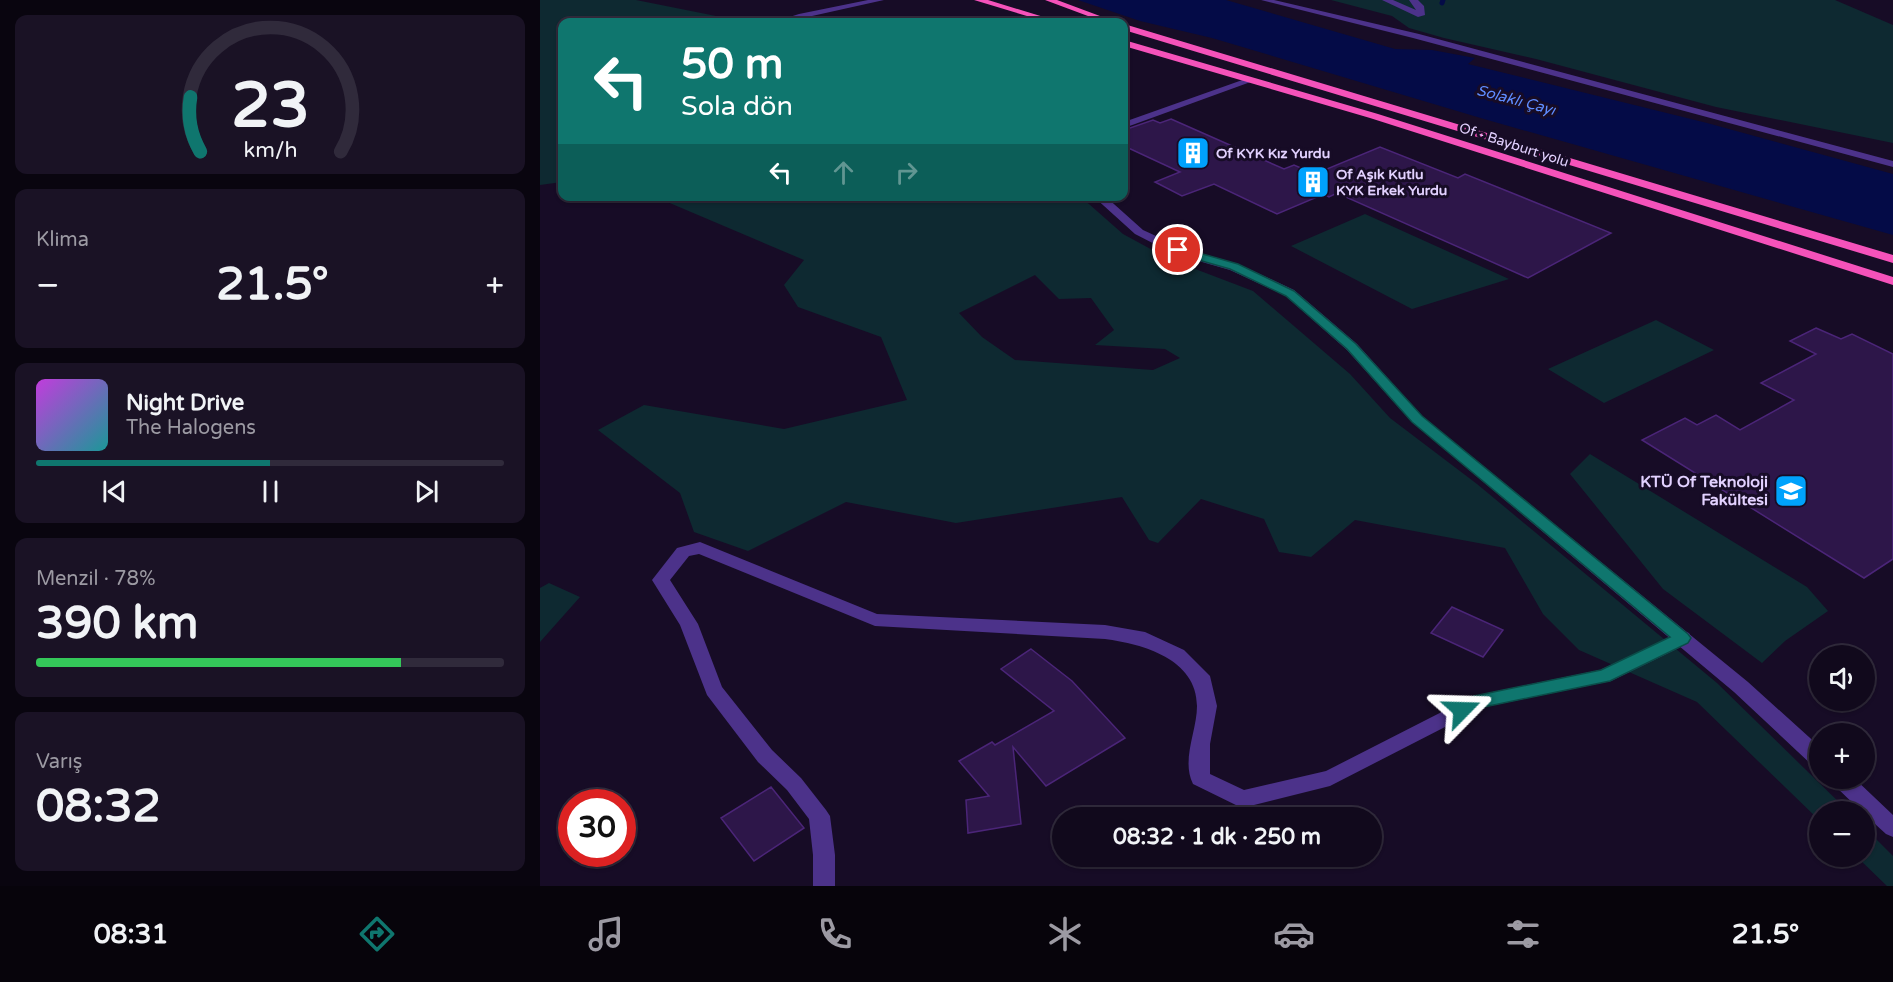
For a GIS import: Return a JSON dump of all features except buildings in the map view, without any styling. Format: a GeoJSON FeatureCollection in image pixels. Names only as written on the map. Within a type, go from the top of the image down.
{"type":"FeatureCollection","features":[{"type":"Feature","properties":{"kind":"highway"},"geometry":{"type":"LineString","coordinates":[[978,0],[1041,18]]}},
{"type":"Feature","properties":{"kind":"highway"},"geometry":{"type":"LineString","coordinates":[[1049,0],[1100,18]]}},
{"type":"Feature","properties":{"kind":"highway","name":"Of - Bayburt yolu"},"geometry":{"type":"LineString","coordinates":[[1128,28],[1893,259]]}},
{"type":"Feature","properties":{"kind":"highway","name":"Of - Bayburt yolu"},"geometry":{"type":"LineString","coordinates":[[1128,44],[1374,116],[1893,281]]}},
{"type":"Feature","properties":{"kind":"street"},"geometry":{"type":"LineString","coordinates":[[790,18],[880,0]]}},
{"type":"Feature","properties":{"kind":"street"},"geometry":{"type":"LineString","coordinates":[[1265,0],[1311,13],[1394,30],[1893,164]]}},
{"type":"Feature","properties":{"kind":"street"},"geometry":{"type":"LineString","coordinates":[[1386,0],[1421,15],[1419,6],[1413,0]]}},
{"type":"Feature","properties":{"kind":"street"},"geometry":{"type":"LineString","coordinates":[[1128,124],[1251,80]]}},
{"type":"Feature","properties":{"kind":"street"},"geometry":{"type":"LineString","coordinates":[[1104,201],[1139,232],[1178,250],[1234,267],[1290,294],[1352,347],[1417,419],[1742,687],[1809,750]]}},
{"type":"Feature","properties":{"kind":"street"},"geometry":{"type":"LineString","coordinates":[[824,886],[824,855],[819,816],[794,784],[765,756],[714,690],[689,624],[662,580],[683,552],[700,548],[876,620],[1106,632],[1139,637],[1177,655],[1200,676],[1206,706],[1200,744],[1200,778],[1242,799],[1330,778],[1480,701],[1604,676],[1683,638]]}},
{"type":"Feature","properties":{"kind":"street"},"geometry":{"type":"LineString","coordinates":[[1852,789],[1893,828]]}},
{"type":"Feature","properties":{"kind":"shaded area"},"geometry":{"type":"Polygon","coordinates":[[[540,0],[636,0],[726,18],[558,18],[558,183],[540,185],[540,0]]]}},
{"type":"Feature","properties":{"kind":"shaded area"},"geometry":{"type":"Polygon","coordinates":[[[1331,0],[1835,0],[1893,25],[1893,143],[1716,107],[1536,59],[1444,38],[1409,28],[1392,16],[1331,0]]]}},
{"type":"Feature","properties":{"kind":"shaded area"},"geometry":{"type":"Polygon","coordinates":[[[665,201],[1086,201],[1123,234],[1169,259],[1253,291],[1350,374],[1390,418],[1477,484],[1717,683],[1809,773],[1809,789],[1825,789],[1838,801],[1809,801],[1809,810],[1697,702],[1579,650],[1543,614],[1505,548],[1355,520],[1311,557],[1279,552],[1264,519],[1201,499],[1158,543],[1149,540],[1122,497],[956,523],[846,502],[748,551],[694,532],[680,493],[598,430],[644,405],[784,429],[907,400],[881,337],[798,307],[784,285],[804,260],[665,201]],[[1035,275],[959,313],[982,337],[1015,360],[1153,370],[1180,358],[1165,349],[1095,345],[1114,330],[1091,298],[1059,299],[1035,275]]]}},
{"type":"Feature","properties":{"kind":"shaded area"},"geometry":{"type":"Polygon","coordinates":[[[1365,214],[1509,279],[1412,309],[1291,246],[1365,214]]]}},
{"type":"Feature","properties":{"kind":"shaded area"},"geometry":{"type":"Polygon","coordinates":[[[1656,320],[1714,350],[1604,403],[1548,369],[1656,320]]]}},
{"type":"Feature","properties":{"kind":"shaded area"},"geometry":{"type":"Polygon","coordinates":[[[1590,454],[1807,587],[1828,611],[1785,641],[1762,663],[1663,589],[1570,474],[1590,454]]]}},
{"type":"Feature","properties":{"kind":"shaded area"},"geometry":{"type":"Polygon","coordinates":[[[549,583],[580,597],[540,642],[540,588],[549,583]]]}},
{"type":"Feature","properties":{"kind":"shaded area"},"geometry":{"type":"Polygon","coordinates":[[[1875,838],[1893,856],[1893,886],[1887,886],[1867,867],[1875,867],[1875,838]]]}},
{"type":"Feature","properties":{"kind":"water","name":"Solaklı Çayı"},"geometry":{"type":"Polygon","coordinates":[[[1078,0],[1226,0],[1395,49],[1432,50],[1475,58],[1468,64],[1707,123],[1893,174],[1893,235],[1484,119],[1212,38],[1140,21],[1078,0]]]}},
{"type":"Feature","properties":{"kind":"place","name":"Of KYK Kız Yurdu"},"geometry":{"type":"Point","coordinates":[1193,153]}},
{"type":"Feature","properties":{"kind":"place","name":"Of Aşık Kutlu KYK Erkek Yurdu"},"geometry":{"type":"Point","coordinates":[1313,182]}},
{"type":"Feature","properties":{"kind":"place","name":"KTÜ Of Teknoloji Fakültesi"},"geometry":{"type":"Point","coordinates":[1791,491]}},
{"type":"Feature","properties":{"kind":"route"},"geometry":{"type":"LineString","coordinates":[[1178,250],[1234,267],[1290,294],[1352,347],[1417,419],[1683,638],[1604,676],[1480,701],[1462,710]]}}]}
